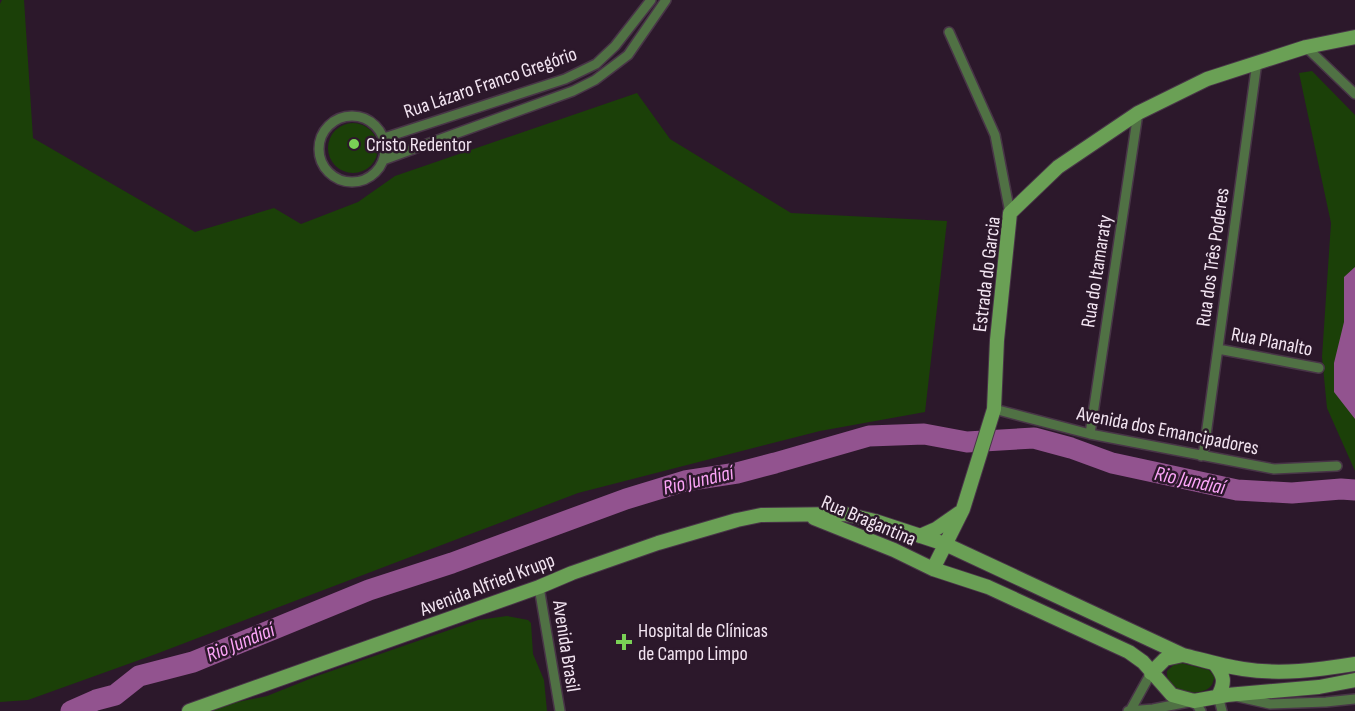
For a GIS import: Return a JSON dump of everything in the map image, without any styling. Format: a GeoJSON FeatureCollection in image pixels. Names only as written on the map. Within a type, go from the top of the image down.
{"type":"FeatureCollection","features":[{"type":"Feature","properties":{"kind":"main road","name":"Estrada do Garcia"},"geometry":{"type":"LineString","coordinates":[[933,569],[963,509],[994,409],[997,340],[1010,213],[1058,167],[1138,113],[1207,79],[1306,47],[1355,37]]}},
{"type":"Feature","properties":{"kind":"main road"},"geometry":{"type":"LineString","coordinates":[[920,536],[949,521],[963,509]]}},
{"type":"Feature","properties":{"kind":"main road","name":"Rua Bragantina"},"geometry":{"type":"LineString","coordinates":[[804,514],[845,514],[875,521],[945,544],[1184,655],[1245,669],[1302,671],[1355,664]]}},
{"type":"Feature","properties":{"kind":"main road","name":"Rua Bragantina"},"geometry":{"type":"LineString","coordinates":[[804,514],[894,550],[933,569],[988,587],[1129,652],[1143,662],[1151,674],[1172,695],[1198,706]]}},
{"type":"Feature","properties":{"kind":"main road","name":"Avenida Alfried Krupp"},"geometry":{"type":"LineString","coordinates":[[189,711],[665,541],[761,515],[804,514]]}},
{"type":"Feature","properties":{"kind":"main road"},"geometry":{"type":"LineString","coordinates":[[1151,674],[1165,659],[1184,655]]}},
{"type":"Feature","properties":{"kind":"main road"},"geometry":{"type":"LineString","coordinates":[[1214,663],[1224,675],[1222,696]]}},
{"type":"Feature","properties":{"kind":"main road"},"geometry":{"type":"LineString","coordinates":[[1198,706],[1222,696],[1319,687],[1355,680]]}},
{"type":"Feature","properties":{"kind":"street","name":"Rua Lázaro Franco Gregório"},"geometry":{"type":"LineString","coordinates":[[383,160],[573,91],[595,80],[628,55],[666,0]]}},
{"type":"Feature","properties":{"kind":"street","name":"Rua Lázaro Franco Gregório"},"geometry":{"type":"LineString","coordinates":[[384,138],[565,79],[596,64],[615,46],[649,2]]}},
{"type":"Feature","properties":{"kind":"street"},"geometry":{"type":"LineString","coordinates":[[649,2],[658,14]]}},
{"type":"Feature","properties":{"kind":"street"},"geometry":{"type":"LineString","coordinates":[[949,32],[995,135],[1010,213]]}},
{"type":"Feature","properties":{"kind":"street"},"geometry":{"type":"LineString","coordinates":[[1306,47],[1355,94]]}},
{"type":"Feature","properties":{"kind":"street","name":"Rua dos Três Poderes"},"geometry":{"type":"LineString","coordinates":[[1201,456],[1204,450],[1257,62]]}},
{"type":"Feature","properties":{"kind":"street","name":"Rua do Itamaraty"},"geometry":{"type":"LineString","coordinates":[[1090,434],[1138,113]]}},
{"type":"Feature","properties":{"kind":"street","name":"Rua Lázaro Franco Gregório"},"geometry":{"type":"LineString","coordinates":[[341,117],[362,117],[379,129],[384,138],[383,160],[371,177],[351,182],[341,180],[332,176],[324,168],[318,148],[320,138],[332,122],[341,117]]}},
{"type":"Feature","properties":{"kind":"street","name":"Rua Planalto"},"geometry":{"type":"LineString","coordinates":[[1218,349],[1319,368]]}},
{"type":"Feature","properties":{"kind":"street","name":"Avenida dos Emancipadores"},"geometry":{"type":"LineString","coordinates":[[994,409],[1090,434],[1274,469],[1337,466]]}},
{"type":"Feature","properties":{"kind":"street","name":"Avenida Brasil"},"geometry":{"type":"LineString","coordinates":[[539,587],[560,711]]}},
{"type":"Feature","properties":{"kind":"street"},"geometry":{"type":"LineString","coordinates":[[1129,711],[1151,674]]}},
{"type":"Feature","properties":{"kind":"street"},"geometry":{"type":"LineString","coordinates":[[1222,711],[1222,696],[1270,704],[1355,699]]}},
{"type":"Feature","properties":{"kind":"street"},"geometry":{"type":"LineString","coordinates":[[1129,711],[1198,706]]}},
{"type":"Feature","properties":{"kind":"green space"},"geometry":{"type":"Polygon","coordinates":[[[2,0],[24,0],[33,138],[195,232],[274,208],[301,224],[358,202],[395,176],[637,93],[670,139],[791,213],[947,221],[925,412],[820,431],[578,493],[156,654],[28,700],[0,702],[0,4],[2,0]]]}},
{"type":"Feature","properties":{"kind":"green space"},"geometry":{"type":"Polygon","coordinates":[[[1312,71],[1355,115],[1355,471],[1327,408],[1322,357],[1331,223],[1299,73],[1312,71]]]}},
{"type":"Feature","properties":{"kind":"green space"},"geometry":{"type":"Polygon","coordinates":[[[353,123],[371,130],[378,148],[371,166],[353,173],[335,166],[328,148],[335,130],[353,123]]]}},
{"type":"Feature","properties":{"kind":"green space"},"geometry":{"type":"Polygon","coordinates":[[[507,616],[528,620],[531,623],[533,654],[544,680],[547,711],[207,711],[213,707],[267,696],[317,676],[478,620],[507,616]]]}},
{"type":"Feature","properties":{"kind":"green space"},"geometry":{"type":"Polygon","coordinates":[[[1177,662],[1209,670],[1215,677],[1212,685],[1195,693],[1181,691],[1171,685],[1167,671],[1177,662]]]}},
{"type":"Feature","properties":{"kind":"shaded area"},"geometry":{"type":"Polygon","coordinates":[[[1355,267],[1355,419],[1334,392],[1334,363],[1344,322],[1344,277],[1355,267]]]}},
{"type":"Feature","properties":{"kind":"waterway","name":"Rio Jundiaí"},"geometry":{"type":"LineString","coordinates":[[71,711],[115,695],[139,676],[193,662],[369,590],[452,563],[626,499],[685,481],[737,473],[869,436],[924,434],[967,442],[1034,438],[1112,463],[1237,490],[1292,493],[1355,490]]}},
{"type":"Feature","properties":{"kind":"place","name":"Cristo Redentor"},"geometry":{"type":"Point","coordinates":[354,144]}},
{"type":"Feature","properties":{"kind":"place","name":"Hospital de Clínicas de Campo Limpo"},"geometry":{"type":"Point","coordinates":[624,642]}}]}
